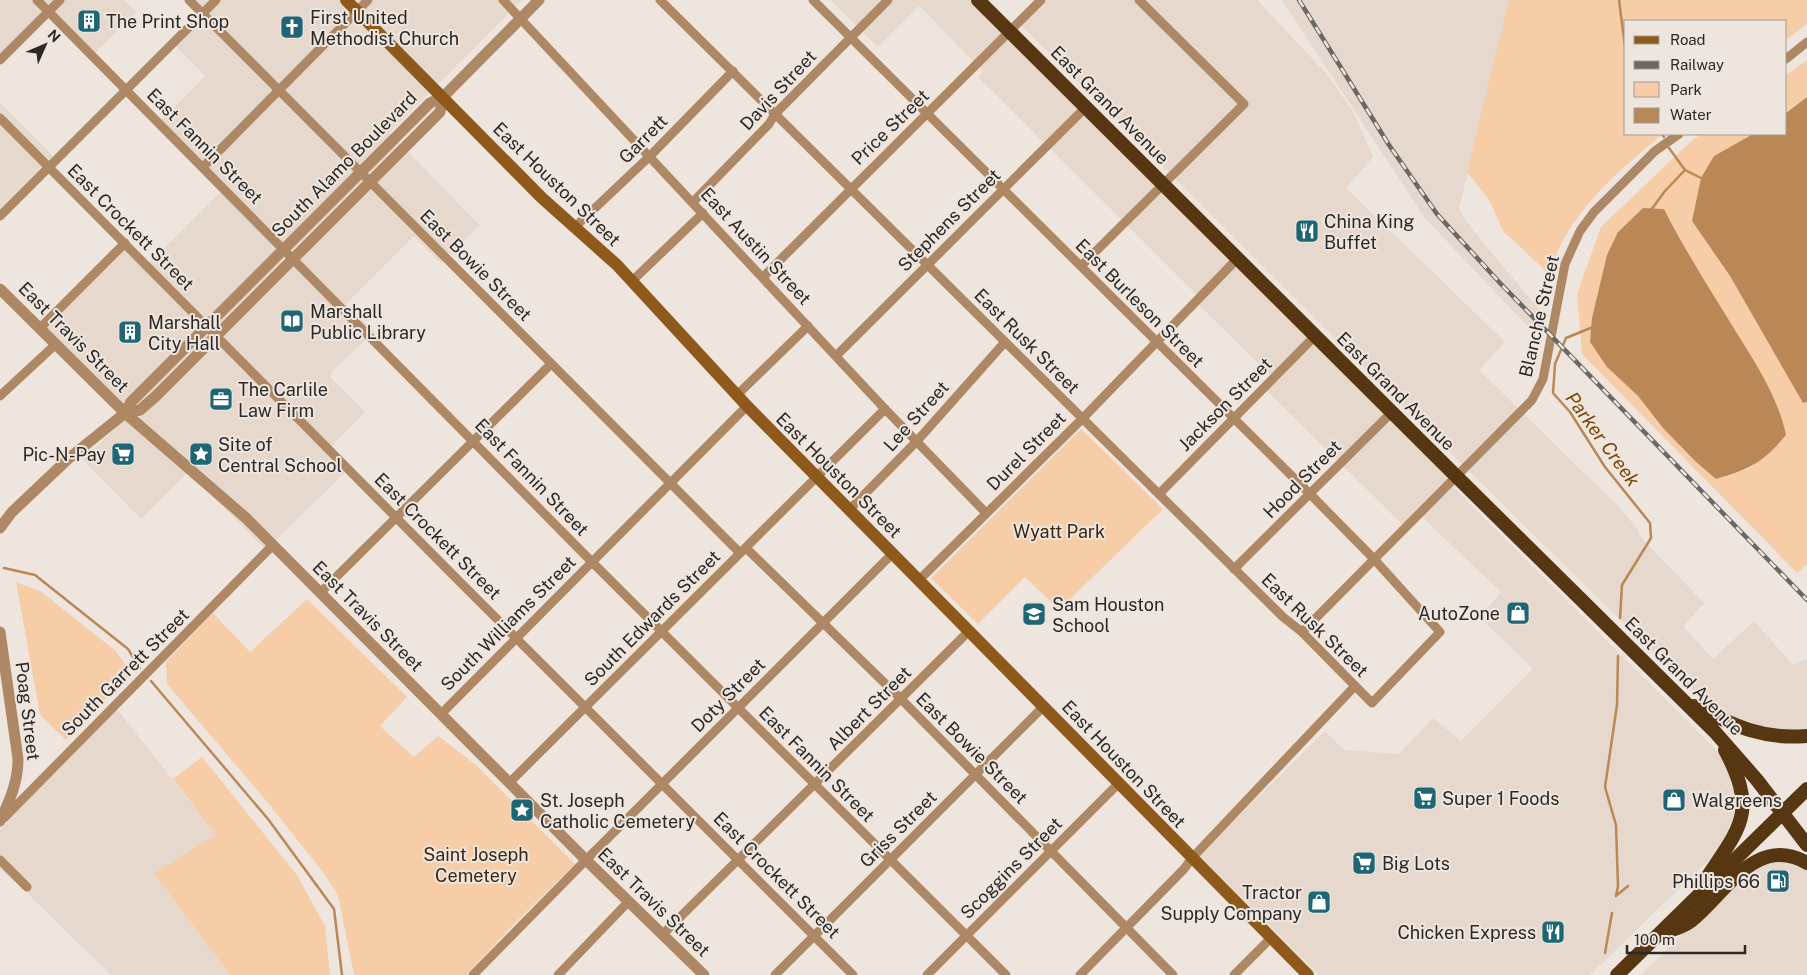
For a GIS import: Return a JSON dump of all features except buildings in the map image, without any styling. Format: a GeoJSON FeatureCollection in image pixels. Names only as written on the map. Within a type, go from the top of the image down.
{"type":"FeatureCollection","features":[{"type":"Feature","properties":{"kind":"highway","name":"East Grand Avenue"},"geometry":{"type":"LineString","coordinates":[[978,0],[1715,732],[1744,764],[1807,846]]}},
{"type":"Feature","properties":{"kind":"highway"},"geometry":{"type":"LineString","coordinates":[[1684,701],[1733,725],[1751,731],[1781,737],[1807,736]]}},
{"type":"Feature","properties":{"kind":"highway"},"geometry":{"type":"LineString","coordinates":[[1691,903],[1735,834],[1741,821],[1743,797],[1739,780],[1715,732]]}},
{"type":"Feature","properties":{"kind":"highway"},"geometry":{"type":"LineString","coordinates":[[1617,975],[1807,789]]}},
{"type":"Feature","properties":{"kind":"highway"},"geometry":{"type":"LineString","coordinates":[[1657,935],[1690,923],[1739,874],[1758,860],[1782,854],[1807,863]]}},
{"type":"Feature","properties":{"kind":"main road","name":"East Houston Street"},"geometry":{"type":"LineString","coordinates":[[346,0],[542,198],[632,281],[747,406],[1308,975]]}},
{"type":"Feature","properties":{"kind":"street","name":"East Fannin Street"},"geometry":{"type":"LineString","coordinates":[[36,0],[592,562],[1006,975]]}},
{"type":"Feature","properties":{"kind":"street"},"geometry":{"type":"LineString","coordinates":[[0,60],[60,0]]}},
{"type":"Feature","properties":{"kind":"street","name":"East Bowie Street"},"geometry":{"type":"LineString","coordinates":[[190,0],[670,483],[823,623],[901,699],[1173,975]]}},
{"type":"Feature","properties":{"kind":"street"},"geometry":{"type":"LineString","coordinates":[[0,216],[216,0]]}},
{"type":"Feature","properties":{"kind":"street"},"geometry":{"type":"LineString","coordinates":[[203,167],[368,0]]}},
{"type":"Feature","properties":{"kind":"street","name":"East Austin Street"},"geometry":{"type":"LineString","coordinates":[[503,0],[885,409],[986,513]]}},
{"type":"Feature","properties":{"kind":"street"},"geometry":{"type":"LineString","coordinates":[[443,98],[540,0]]}},
{"type":"Feature","properties":{"kind":"street","name":"East Rusk Street"},"geometry":{"type":"LineString","coordinates":[[660,0],[1082,419],[1283,617],[1302,632],[1372,703]]}},
{"type":"Feature","properties":{"kind":"street","name":"East Burleson Street"},"geometry":{"type":"LineString","coordinates":[[813,0],[1374,558],[1440,632],[1372,703]]}},
{"type":"Feature","properties":{"kind":"street","name":"Davis Street"},"geometry":{"type":"LineString","coordinates":[[693,202],[769,124],[775,114],[888,0]]}},
{"type":"Feature","properties":{"kind":"street","name":"Price Street"},"geometry":{"type":"LineString","coordinates":[[763,277],[1041,0]]}},
{"type":"Feature","properties":{"kind":"street"},"geometry":{"type":"LineString","coordinates":[[1081,266],[1244,104],[1140,0]]}},
{"type":"Feature","properties":{"kind":"street"},"geometry":{"type":"LineString","coordinates":[[1787,58],[1807,42]]}},
{"type":"Feature","properties":{"kind":"street","name":"Garrett"},"geometry":{"type":"LineString","coordinates":[[575,227],[650,156],[733,71]]}},
{"type":"Feature","properties":{"kind":"street","name":"South Alamo Boulevard"},"geometry":{"type":"LineString","coordinates":[[0,528],[12,512],[68,459],[125,413],[131,402],[430,102],[443,98],[440,112],[217,336],[140,410],[125,413]]}},
{"type":"Feature","properties":{"kind":"street","name":"Stephens Street"},"geometry":{"type":"LineString","coordinates":[[836,356],[1086,107]]}},
{"type":"Feature","properties":{"kind":"street","name":"East Crockett Street"},"geometry":{"type":"LineString","coordinates":[[0,118],[853,975]]}},
{"type":"Feature","properties":{"kind":"street","name":"Blanche Street"},"geometry":{"type":"LineString","coordinates":[[1302,632],[1537,394],[1543,379],[1565,264],[1580,231],[1594,212],[1655,151],[1678,135]]}},
{"type":"Feature","properties":{"kind":"street"},"geometry":{"type":"LineString","coordinates":[[632,281],[703,213]]}},
{"type":"Feature","properties":{"kind":"street"},"geometry":{"type":"LineString","coordinates":[[40,328],[125,244]]}},
{"type":"Feature","properties":{"kind":"street","name":"Durel Street"},"geometry":{"type":"LineString","coordinates":[[920,580],[1082,419],[1238,258]]}},
{"type":"Feature","properties":{"kind":"street","name":"East Travis Street"},"geometry":{"type":"LineString","coordinates":[[0,289],[125,413],[217,492],[274,545],[586,860],[704,975]]}},
{"type":"Feature","properties":{"kind":"street"},"geometry":{"type":"LineString","coordinates":[[737,395],[808,326]]}},
{"type":"Feature","properties":{"kind":"street","name":"Jackson Street"},"geometry":{"type":"LineString","coordinates":[[1159,494],[1315,336]]}},
{"type":"Feature","properties":{"kind":"street","name":"Lee Street"},"geometry":{"type":"LineString","coordinates":[[849,510],[917,441],[1005,342]]}},
{"type":"Feature","properties":{"kind":"street"},"geometry":{"type":"LineString","coordinates":[[0,396],[56,344]]}},
{"type":"Feature","properties":{"kind":"street"},"geometry":{"type":"LineString","coordinates":[[320,592],[551,364]]}},
{"type":"Feature","properties":{"kind":"street","name":"South Williams Street"},"geometry":{"type":"LineString","coordinates":[[441,714],[747,406]]}},
{"type":"Feature","properties":{"kind":"street","name":"South Edwards Street"},"geometry":{"type":"LineString","coordinates":[[510,782],[885,409]]}},
{"type":"Feature","properties":{"kind":"street","name":"Hood Street"},"geometry":{"type":"LineString","coordinates":[[1234,569],[1392,412]]}},
{"type":"Feature","properties":{"kind":"street","name":"South Garrett Street"},"geometry":{"type":"LineString","coordinates":[[0,821],[274,545]]}},
{"type":"Feature","properties":{"kind":"street","name":"Doty Street"},"geometry":{"type":"LineString","coordinates":[[473,975],[892,554]]}},
{"type":"Feature","properties":{"kind":"street","name":"Albert Street"},"geometry":{"type":"LineString","coordinates":[[664,934],[969,631]]}},
{"type":"Feature","properties":{"kind":"street","name":"Poag Street"},"geometry":{"type":"LineString","coordinates":[[0,632],[16,737],[18,767],[14,789],[0,821]]}},
{"type":"Feature","properties":{"kind":"street"},"geometry":{"type":"LineString","coordinates":[[1080,975],[1184,869],[1192,858],[1355,686]]}},
{"type":"Feature","properties":{"kind":"street","name":"Griss Street"},"geometry":{"type":"LineString","coordinates":[[775,975],[1043,707]]}},
{"type":"Feature","properties":{"kind":"street","name":"Scoggins Street"},"geometry":{"type":"LineString","coordinates":[[927,975],[1118,784]]}},
{"type":"Feature","properties":{"kind":"street"},"geometry":{"type":"LineString","coordinates":[[0,860],[27,887]]}},
{"type":"Feature","properties":{"kind":"street"},"geometry":{"type":"LineString","coordinates":[[558,975],[629,901]]}},
{"type":"Feature","properties":{"kind":"street"},"geometry":{"type":"LineString","coordinates":[[1234,975],[1271,938]]}},
{"type":"Feature","properties":{"kind":"shaded area"},"geometry":{"type":"Polygon","coordinates":[[[0,0],[124,0],[136,12],[94,54],[47,8],[0,55],[0,0]]]}},
{"type":"Feature","properties":{"kind":"shaded area"},"geometry":{"type":"Polygon","coordinates":[[[189,0],[522,0],[389,133],[480,225],[441,263],[414,236],[346,304],[374,331],[332,372],[331,378],[365,412],[326,452],[345,472],[266,550],[188,472],[141,519],[83,460],[127,416],[39,327],[126,241],[149,263],[224,189],[158,123],[205,76],[171,42],[201,12],[189,0]]]}},
{"type":"Feature","properties":{"kind":"shaded area"},"geometry":{"type":"Polygon","coordinates":[[[831,0],[970,0],[1454,479],[1406,528],[1265,389],[1274,379],[1199,305],[1203,301],[978,77],[983,71],[919,6],[878,47],[831,0]]]}},
{"type":"Feature","properties":{"kind":"shaded area"},"geometry":{"type":"Polygon","coordinates":[[[1044,0],[1257,0],[1326,73],[1354,113],[1373,157],[1346,188],[1505,342],[1479,370],[1620,508],[1639,531],[1638,534],[1704,603],[1683,626],[1713,659],[1754,621],[1793,665],[1807,659],[1807,730],[1790,733],[1748,725],[1712,707],[1668,667],[1020,24],[1044,0]]]}},
{"type":"Feature","properties":{"kind":"shaded area"},"geometry":{"type":"Polygon","coordinates":[[[1282,0],[1509,0],[1459,209],[1472,229],[1541,312],[1535,334],[1424,217],[1282,0]]]}},
{"type":"Feature","properties":{"kind":"shaded area"},"geometry":{"type":"Polygon","coordinates":[[[0,103],[53,156],[0,209],[0,103]]]}},
{"type":"Feature","properties":{"kind":"shaded area"},"geometry":{"type":"Polygon","coordinates":[[[1453,487],[1723,757],[1739,805],[1734,828],[1718,851],[1590,975],[1319,975],[1199,855],[1325,731],[1344,750],[1399,754],[1433,718],[1461,741],[1533,669],[1480,617],[1501,592],[1422,517],[1453,487]]]}},
{"type":"Feature","properties":{"kind":"shaded area"},"geometry":{"type":"Polygon","coordinates":[[[117,709],[216,835],[155,874],[230,975],[111,975],[0,869],[0,830],[117,709]]]}},
{"type":"Feature","properties":{"kind":"shaded area"},"geometry":{"type":"Polygon","coordinates":[[[1786,857],[1807,867],[1807,975],[1641,975],[1755,866],[1786,857]]]}},
{"type":"Feature","properties":{"kind":"green space"},"geometry":{"type":"Polygon","coordinates":[[[1509,0],[1807,0],[1807,24],[1787,39],[1787,20],[1624,20],[1624,135],[1662,135],[1620,171],[1581,214],[1560,246],[1550,275],[1503,231],[1490,201],[1467,172],[1509,0]]]}},
{"type":"Feature","properties":{"kind":"green space"},"geometry":{"type":"Polygon","coordinates":[[[1807,60],[1807,97],[1787,112],[1787,74],[1807,60]]]}},
{"type":"Feature","properties":{"kind":"green space"},"geometry":{"type":"Polygon","coordinates":[[[1700,135],[1751,135],[1714,156],[1692,221],[1730,276],[1803,403],[1807,402],[1807,564],[1797,573],[1582,354],[1577,294],[1601,227],[1700,135]],[[1643,208],[1618,232],[1607,367],[1638,396],[1663,428],[1695,461],[1717,479],[1752,467],[1782,420],[1773,396],[1698,271],[1664,209],[1643,208]]]}},
{"type":"Feature","properties":{"kind":"green space","name":"Wyatt Park"},"geometry":{"type":"Polygon","coordinates":[[[1081,429],[1163,509],[1059,610],[1025,577],[978,624],[931,578],[1081,429]]]}},
{"type":"Feature","properties":{"kind":"green space"},"geometry":{"type":"Polygon","coordinates":[[[16,582],[40,591],[116,651],[131,673],[66,740],[40,715],[16,582]]]}},
{"type":"Feature","properties":{"kind":"green space","name":"Saint Joseph Cemetery"},"geometry":{"type":"Polygon","coordinates":[[[307,599],[407,697],[380,726],[414,757],[438,736],[475,764],[575,864],[466,975],[354,975],[338,895],[322,871],[268,803],[167,684],[166,662],[213,613],[250,652],[307,599]]]}},
{"type":"Feature","properties":{"kind":"green space"},"geometry":{"type":"Polygon","coordinates":[[[202,757],[297,875],[325,926],[330,975],[230,975],[154,873],[216,835],[173,779],[202,757]]]}},
{"type":"Feature","properties":{"kind":"water"},"geometry":{"type":"Polygon","coordinates":[[[1807,97],[1807,402],[1803,403],[1730,276],[1692,221],[1701,178],[1714,156],[1751,135],[1787,135],[1787,112],[1807,97]]]}},
{"type":"Feature","properties":{"kind":"water"},"geometry":{"type":"Polygon","coordinates":[[[1643,208],[1664,209],[1696,266],[1763,376],[1782,420],[1786,435],[1763,459],[1738,472],[1716,479],[1695,461],[1663,428],[1638,396],[1607,367],[1590,342],[1592,318],[1607,255],[1618,232],[1643,208]]]}},
{"type":"Feature","properties":{"kind":"waterway","name":"Parker Creek"},"geometry":{"type":"LineString","coordinates":[[1619,0],[1624,39]]}},
{"type":"Feature","properties":{"kind":"waterway","name":"Parker Creek"},"geometry":{"type":"LineString","coordinates":[[1651,210],[1665,191],[1685,170],[1669,148]]}},
{"type":"Feature","properties":{"kind":"waterway"},"geometry":{"type":"LineString","coordinates":[[1685,170],[1701,178]]}},
{"type":"Feature","properties":{"kind":"waterway","name":"Parker Creek"},"geometry":{"type":"LineString","coordinates":[[1593,327],[1566,338],[1555,364],[1553,393],[1570,412],[1605,467],[1650,523],[1651,538],[1622,585],[1620,618]]}},
{"type":"Feature","properties":{"kind":"waterway"},"geometry":{"type":"LineString","coordinates":[[4,568],[35,575],[128,649],[140,668]]}},
{"type":"Feature","properties":{"kind":"waterway","name":"Parker Creek"},"geometry":{"type":"LineString","coordinates":[[1616,896],[1618,886],[1616,825],[1605,787],[1617,705],[1618,656]]}},
{"type":"Feature","properties":{"kind":"waterway"},"geometry":{"type":"LineString","coordinates":[[151,681],[268,819],[334,909],[342,975]]}},
{"type":"Feature","properties":{"kind":"waterway"},"geometry":{"type":"LineString","coordinates":[[1617,895],[1628,886]]}},
{"type":"Feature","properties":{"kind":"waterway","name":"Parker Creek"},"geometry":{"type":"LineString","coordinates":[[1605,953],[1612,913]]}},
{"type":"Feature","properties":{"kind":"railway"},"geometry":{"type":"LineString","coordinates":[[1299,0],[1389,145],[1437,214],[1500,283],[1807,600]]}},
{"type":"Feature","properties":{"kind":"place","name":"The Print Shop"},"geometry":{"type":"Point","coordinates":[89,21]}},
{"type":"Feature","properties":{"kind":"place","name":"First United Methodist Church"},"geometry":{"type":"Point","coordinates":[292,27]}},
{"type":"Feature","properties":{"kind":"place","name":"China King Buffet"},"geometry":{"type":"Point","coordinates":[1307,231]}},
{"type":"Feature","properties":{"kind":"place","name":"Marshall Public Library"},"geometry":{"type":"Point","coordinates":[292,321]}},
{"type":"Feature","properties":{"kind":"place","name":"Marshall City Hall"},"geometry":{"type":"Point","coordinates":[130,332]}},
{"type":"Feature","properties":{"kind":"place","name":"The Carlile Law Firm"},"geometry":{"type":"Point","coordinates":[221,399]}},
{"type":"Feature","properties":{"kind":"place","name":"Pic-N-Pay"},"geometry":{"type":"Point","coordinates":[123,454]}},
{"type":"Feature","properties":{"kind":"place","name":"Site of Central School"},"geometry":{"type":"Point","coordinates":[201,454]}},
{"type":"Feature","properties":{"kind":"place","name":"AutoZone"},"geometry":{"type":"Point","coordinates":[1518,613]}},
{"type":"Feature","properties":{"kind":"place","name":"Sam Houston School"},"geometry":{"type":"Point","coordinates":[1034,614]}},
{"type":"Feature","properties":{"kind":"place","name":"Super 1 Foods"},"geometry":{"type":"Point","coordinates":[1425,798]}},
{"type":"Feature","properties":{"kind":"place","name":"Walgreens"},"geometry":{"type":"Point","coordinates":[1674,800]}},
{"type":"Feature","properties":{"kind":"place","name":"St. Joseph Catholic Cemetery"},"geometry":{"type":"Point","coordinates":[522,810]}},
{"type":"Feature","properties":{"kind":"place","name":"Big Lots"},"geometry":{"type":"Point","coordinates":[1364,863]}},
{"type":"Feature","properties":{"kind":"place","name":"Phillips 66"},"geometry":{"type":"Point","coordinates":[1778,881]}},
{"type":"Feature","properties":{"kind":"place","name":"Tractor Supply Company"},"geometry":{"type":"Point","coordinates":[1319,902]}},
{"type":"Feature","properties":{"kind":"place","name":"Chicken Express"},"geometry":{"type":"Point","coordinates":[1553,932]}}]}
